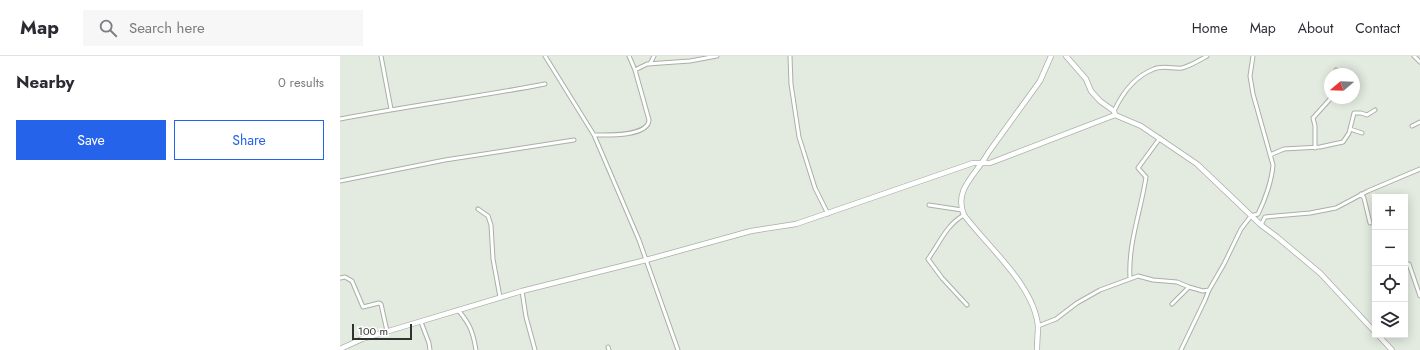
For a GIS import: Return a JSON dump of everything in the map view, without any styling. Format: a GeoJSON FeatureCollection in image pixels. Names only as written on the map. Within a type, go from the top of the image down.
{"type":"FeatureCollection","features":[{"type":"Feature","properties":{"kind":"street"},"geometry":{"type":"LineString","coordinates":[[381,56],[391,110]]}},
{"type":"Feature","properties":{"kind":"street"},"geometry":{"type":"LineString","coordinates":[[545,56],[594,135],[646,260],[678,350]]}},
{"type":"Feature","properties":{"kind":"street"},"geometry":{"type":"LineString","coordinates":[[594,135],[637,132],[644,129],[649,124],[630,56]]}},
{"type":"Feature","properties":{"kind":"street"},"geometry":{"type":"LineString","coordinates":[[650,64],[654,56]]}},
{"type":"Feature","properties":{"kind":"street"},"geometry":{"type":"LineString","coordinates":[[635,70],[650,64],[690,61],[716,56]]}},
{"type":"Feature","properties":{"kind":"street"},"geometry":{"type":"LineString","coordinates":[[790,56],[791,84],[799,136],[815,188],[828,214]]}},
{"type":"Feature","properties":{"kind":"street"},"geometry":{"type":"LineString","coordinates":[[1037,350],[1038,326],[1034,309],[1029,297],[1006,265],[963,213],[960,206],[961,195],[964,187],[982,164],[988,153],[1040,81],[1051,56]]}},
{"type":"Feature","properties":{"kind":"street"},"geometry":{"type":"LineString","coordinates":[[1066,56],[1086,79],[1091,91],[1100,101],[1114,113],[1141,126],[1197,164],[1261,225],[1277,236],[1320,273],[1372,329]]}},
{"type":"Feature","properties":{"kind":"street"},"geometry":{"type":"LineString","coordinates":[[340,350],[362,339],[500,297],[646,260],[751,231],[796,224],[973,163],[990,163],[1114,113],[1121,96],[1136,80],[1154,69],[1171,67],[1182,68],[1207,56]]}},
{"type":"Feature","properties":{"kind":"street"},"geometry":{"type":"LineString","coordinates":[[1180,350],[1205,300],[1208,290],[1224,264],[1241,229],[1251,216],[1258,214],[1263,205],[1272,171],[1273,165],[1250,76],[1253,56]]}},
{"type":"Feature","properties":{"kind":"street"},"geometry":{"type":"LineString","coordinates":[[1414,56],[1420,62]]}},
{"type":"Feature","properties":{"kind":"street"},"geometry":{"type":"LineString","coordinates":[[340,119],[465,99],[545,84]]}},
{"type":"Feature","properties":{"kind":"street"},"geometry":{"type":"LineString","coordinates":[[1315,148],[1313,118],[1326,104]]}},
{"type":"Feature","properties":{"kind":"street"},"geometry":{"type":"LineString","coordinates":[[1270,155],[1284,149],[1332,146],[1343,142],[1349,133],[1354,113],[1367,115],[1375,110]]}},
{"type":"Feature","properties":{"kind":"street"},"geometry":{"type":"LineString","coordinates":[[1412,126],[1420,122]]}},
{"type":"Feature","properties":{"kind":"street"},"geometry":{"type":"LineString","coordinates":[[1350,129],[1362,133]]}},
{"type":"Feature","properties":{"kind":"street"},"geometry":{"type":"LineString","coordinates":[[1130,278],[1129,262],[1146,177],[1138,168],[1160,138]]}},
{"type":"Feature","properties":{"kind":"street"},"geometry":{"type":"LineString","coordinates":[[340,179],[445,160],[574,140]]}},
{"type":"Feature","properties":{"kind":"street"},"geometry":{"type":"LineString","coordinates":[[988,153],[995,161]]}},
{"type":"Feature","properties":{"kind":"street"},"geometry":{"type":"LineString","coordinates":[[1261,225],[1265,218],[1310,213],[1336,208],[1361,194],[1420,169]]}},
{"type":"Feature","properties":{"kind":"street"},"geometry":{"type":"LineString","coordinates":[[1361,194],[1364,198],[1370,223]]}},
{"type":"Feature","properties":{"kind":"street"},"geometry":{"type":"LineString","coordinates":[[929,205],[963,213]]}},
{"type":"Feature","properties":{"kind":"street"},"geometry":{"type":"LineString","coordinates":[[478,209],[488,216],[491,226],[493,259],[500,297]]}},
{"type":"Feature","properties":{"kind":"street"},"geometry":{"type":"LineString","coordinates":[[963,213],[942,235],[928,259],[942,278],[967,305]]}},
{"type":"Feature","properties":{"kind":"street"},"geometry":{"type":"LineString","coordinates":[[1409,264],[1420,296]]}},
{"type":"Feature","properties":{"kind":"street"},"geometry":{"type":"LineString","coordinates":[[1038,326],[1056,319],[1077,303],[1100,290],[1138,276],[1153,280],[1177,282],[1203,291],[1208,290]]}},
{"type":"Feature","properties":{"kind":"street"},"geometry":{"type":"LineString","coordinates":[[340,278],[345,277],[352,281],[363,307],[379,302],[381,304],[387,331]]}},
{"type":"Feature","properties":{"kind":"street"},"geometry":{"type":"LineString","coordinates":[[1172,304],[1189,287]]}},
{"type":"Feature","properties":{"kind":"street"},"geometry":{"type":"LineString","coordinates":[[522,291],[526,317],[535,350]]}},
{"type":"Feature","properties":{"kind":"street"},"geometry":{"type":"LineString","coordinates":[[458,310],[470,324],[474,334],[476,350]]}},
{"type":"Feature","properties":{"kind":"street"},"geometry":{"type":"LineString","coordinates":[[421,322],[430,350]]}},
{"type":"Feature","properties":{"kind":"street"},"geometry":{"type":"LineString","coordinates":[[1381,338],[1392,350]]}}]}
